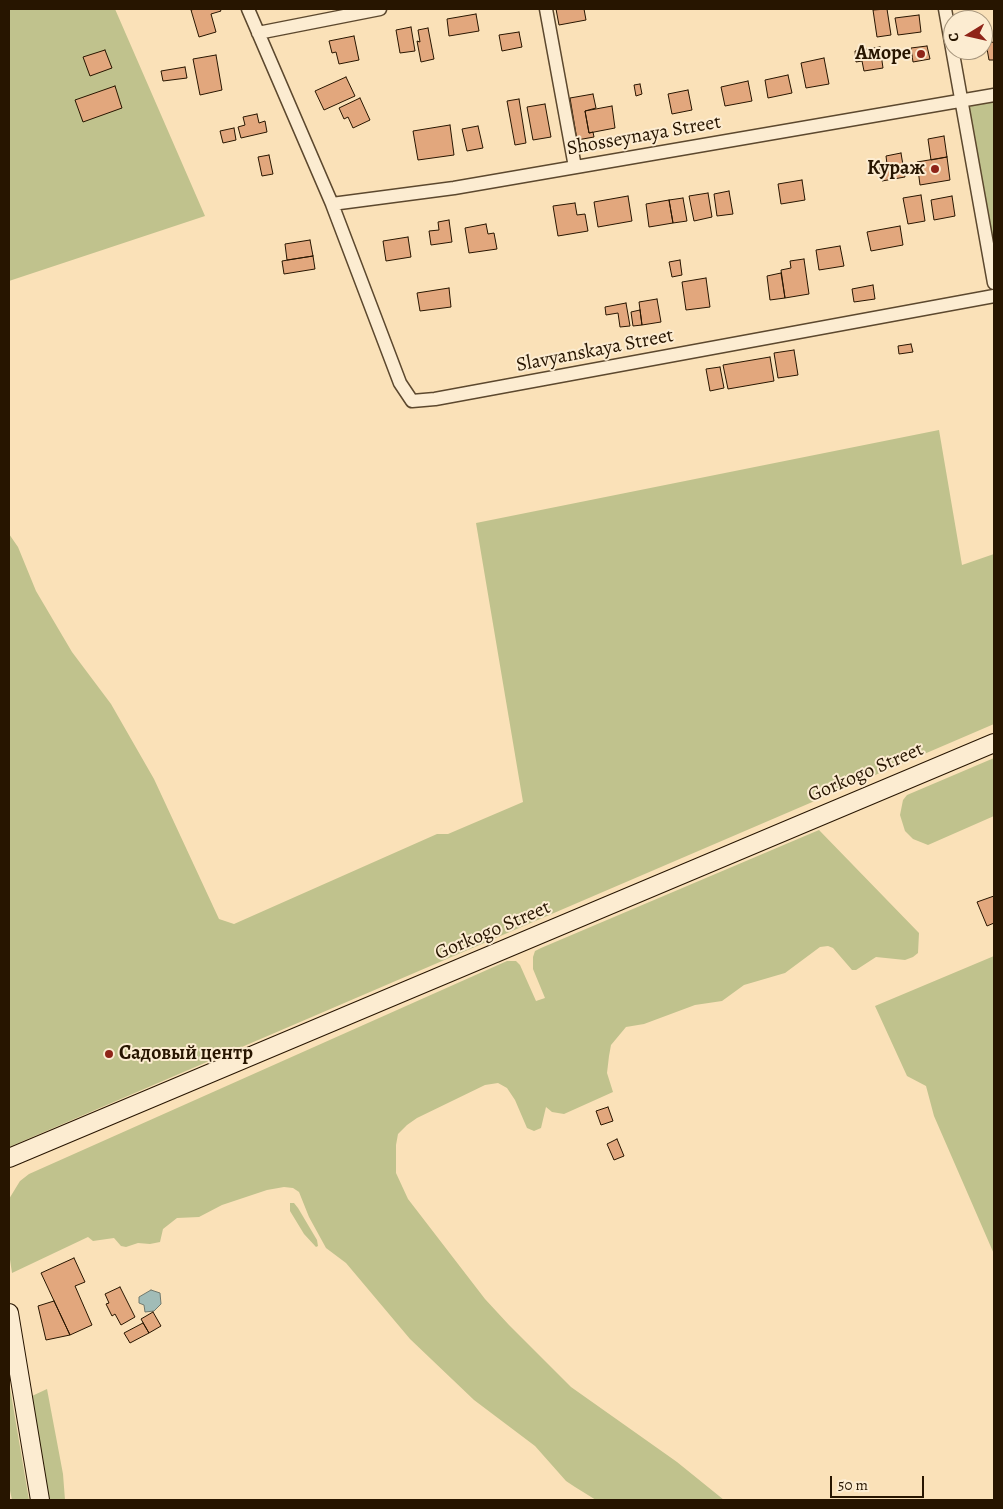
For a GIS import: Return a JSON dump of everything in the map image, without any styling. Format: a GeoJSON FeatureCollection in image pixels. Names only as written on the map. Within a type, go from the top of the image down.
{"type":"FeatureCollection","features":[{"type":"Feature","properties":{"kind":"main road","name":"Gorkogo Street"},"geometry":{"type":"LineString","coordinates":[[9,1158],[994,743]]}},
{"type":"Feature","properties":{"kind":"main road"},"geometry":{"type":"LineString","coordinates":[[9,1313],[40,1500]]}},
{"type":"Feature","properties":{"kind":"street","name":"Slavyanskaya Street"},"geometry":{"type":"LineString","coordinates":[[248,9],[332,204],[400,383],[408,397],[419,402],[994,296]]}},
{"type":"Feature","properties":{"kind":"street"},"geometry":{"type":"LineString","coordinates":[[258,33],[380,9]]}},
{"type":"Feature","properties":{"kind":"street"},"geometry":{"type":"LineString","coordinates":[[546,9],[575,167]]}},
{"type":"Feature","properties":{"kind":"street"},"geometry":{"type":"LineString","coordinates":[[945,9],[994,283]]}},
{"type":"Feature","properties":{"kind":"street","name":"Shosseynaya Street"},"geometry":{"type":"LineString","coordinates":[[332,204],[454,188],[994,95]]}},
{"type":"Feature","properties":{"kind":"green space"},"geometry":{"type":"Polygon","coordinates":[[[9,9],[115,9],[205,216],[9,281],[9,9]]]}},
{"type":"Feature","properties":{"kind":"green space"},"geometry":{"type":"Polygon","coordinates":[[[994,102],[994,249],[967,107],[994,102]]]}},
{"type":"Feature","properties":{"kind":"green space"},"geometry":{"type":"Polygon","coordinates":[[[939,430],[962,565],[994,554],[994,724],[9,1147],[9,534],[18,547],[36,591],[72,652],[111,704],[154,779],[219,919],[234,924],[437,834],[448,834],[523,802],[476,523],[939,430]]]}},
{"type":"Feature","properties":{"kind":"green space"},"geometry":{"type":"Polygon","coordinates":[[[994,758],[994,816],[928,845],[913,839],[905,831],[900,815],[903,800],[907,795],[994,758]]]}},
{"type":"Feature","properties":{"kind":"green space"},"geometry":{"type":"Polygon","coordinates":[[[819,830],[919,933],[918,953],[913,957],[905,960],[876,957],[856,970],[852,970],[833,948],[828,946],[820,947],[785,973],[744,985],[722,1001],[695,1005],[644,1024],[626,1027],[611,1045],[607,1073],[613,1092],[564,1114],[552,1112],[546,1107],[541,1128],[534,1131],[527,1128],[515,1100],[507,1088],[498,1083],[485,1085],[417,1118],[398,1134],[396,1145],[396,1173],[408,1199],[485,1299],[509,1325],[571,1387],[677,1462],[724,1500],[596,1500],[566,1481],[535,1446],[474,1400],[410,1339],[346,1263],[326,1248],[309,1217],[299,1192],[293,1188],[284,1187],[267,1190],[222,1205],[199,1217],[177,1218],[163,1229],[160,1242],[150,1244],[138,1243],[126,1247],[121,1246],[114,1238],[93,1241],[88,1237],[12,1273],[9,1253],[9,1199],[20,1181],[29,1174],[507,961],[516,961],[520,965],[536,1001],[545,998],[533,969],[535,951],[819,830]]]}},
{"type":"Feature","properties":{"kind":"green space"},"geometry":{"type":"Polygon","coordinates":[[[994,956],[994,1254],[934,1116],[926,1086],[907,1076],[875,1006],[994,956]]]}},
{"type":"Feature","properties":{"kind":"green space"},"geometry":{"type":"Polygon","coordinates":[[[290,1203],[294,1203],[298,1208],[317,1240],[318,1246],[316,1247],[304,1234],[290,1211],[290,1203]]]}},
{"type":"Feature","properties":{"kind":"green space"},"geometry":{"type":"Polygon","coordinates":[[[9,1382],[29,1500],[12,1500],[9,1486],[9,1382]]]}},
{"type":"Feature","properties":{"kind":"green space"},"geometry":{"type":"Polygon","coordinates":[[[47,1389],[63,1474],[65,1500],[49,1500],[32,1396],[47,1389]]]}},
{"type":"Feature","properties":{"kind":"water"},"geometry":{"type":"Polygon","coordinates":[[[151,1290],[160,1293],[161,1304],[154,1311],[145,1312],[144,1305],[139,1303],[139,1297],[151,1290]]]}},
{"type":"Feature","properties":{"kind":"building"},"geometry":{"type":"Polygon","coordinates":[[[220,9],[221,11],[211,14],[216,32],[199,37],[191,10],[220,9]]]}},
{"type":"Feature","properties":{"kind":"building"},"geometry":{"type":"Polygon","coordinates":[[[556,9],[584,9],[586,20],[559,25],[556,9]]]}},
{"type":"Feature","properties":{"kind":"building"},"geometry":{"type":"Polygon","coordinates":[[[887,9],[891,35],[877,37],[873,10],[887,9]]]}},
{"type":"Feature","properties":{"kind":"building"},"geometry":{"type":"Polygon","coordinates":[[[476,14],[479,31],[449,36],[447,19],[476,14]]]}},
{"type":"Feature","properties":{"kind":"building"},"geometry":{"type":"Polygon","coordinates":[[[919,15],[921,32],[898,35],[895,18],[919,15]]]}},
{"type":"Feature","properties":{"kind":"building"},"geometry":{"type":"Polygon","coordinates":[[[411,27],[415,51],[400,53],[396,30],[411,27]]]}},
{"type":"Feature","properties":{"kind":"building"},"geometry":{"type":"Polygon","coordinates":[[[428,28],[434,59],[421,62],[417,41],[420,42],[418,30],[428,28]]]}},
{"type":"Feature","properties":{"kind":"building"},"geometry":{"type":"Polygon","coordinates":[[[519,32],[522,47],[502,51],[499,35],[519,32]]]}},
{"type":"Feature","properties":{"kind":"building"},"geometry":{"type":"Polygon","coordinates":[[[354,36],[359,60],[339,64],[336,52],[332,53],[329,41],[354,36]]]}},
{"type":"Feature","properties":{"kind":"building"},"geometry":{"type":"Polygon","coordinates":[[[994,42],[994,60],[993,60],[994,42]]]}},
{"type":"Feature","properties":{"kind":"building"},"geometry":{"type":"Polygon","coordinates":[[[927,46],[930,59],[913,62],[911,48],[927,46]]]}},
{"type":"Feature","properties":{"kind":"building"},"geometry":{"type":"Polygon","coordinates":[[[880,47],[883,68],[864,71],[862,61],[856,62],[855,51],[880,47]]]}},
{"type":"Feature","properties":{"kind":"building"},"geometry":{"type":"Polygon","coordinates":[[[105,50],[112,68],[90,76],[83,57],[105,50]]]}},
{"type":"Feature","properties":{"kind":"building"},"geometry":{"type":"Polygon","coordinates":[[[216,55],[222,90],[200,95],[193,59],[216,55]]]}},
{"type":"Feature","properties":{"kind":"building"},"geometry":{"type":"Polygon","coordinates":[[[824,58],[829,84],[806,88],[801,63],[824,58]]]}},
{"type":"Feature","properties":{"kind":"building"},"geometry":{"type":"Polygon","coordinates":[[[185,67],[187,78],[163,81],[161,71],[185,67]]]}},
{"type":"Feature","properties":{"kind":"building"},"geometry":{"type":"Polygon","coordinates":[[[788,75],[792,93],[768,98],[765,80],[788,75]]]}},
{"type":"Feature","properties":{"kind":"building"},"geometry":{"type":"Polygon","coordinates":[[[346,77],[355,96],[324,110],[315,91],[346,77]]]}},
{"type":"Feature","properties":{"kind":"building"},"geometry":{"type":"Polygon","coordinates":[[[748,81],[752,101],[725,106],[721,87],[748,81]]]}},
{"type":"Feature","properties":{"kind":"building"},"geometry":{"type":"Polygon","coordinates":[[[640,84],[642,94],[636,96],[634,85],[640,84]]]}},
{"type":"Feature","properties":{"kind":"building"},"geometry":{"type":"Polygon","coordinates":[[[115,86],[122,108],[83,122],[75,100],[115,86]]]}},
{"type":"Feature","properties":{"kind":"building"},"geometry":{"type":"Polygon","coordinates":[[[688,90],[692,110],[672,114],[668,94],[688,90]]]}},
{"type":"Feature","properties":{"kind":"building"},"geometry":{"type":"Polygon","coordinates":[[[593,94],[596,108],[585,111],[589,133],[593,132],[594,137],[577,140],[570,98],[593,94]]]}},
{"type":"Feature","properties":{"kind":"building"},"geometry":{"type":"Polygon","coordinates":[[[360,98],[370,120],[353,128],[348,117],[344,119],[339,108],[360,98]]]}},
{"type":"Feature","properties":{"kind":"building"},"geometry":{"type":"Polygon","coordinates":[[[519,99],[526,143],[515,145],[507,101],[519,99]]]}},
{"type":"Feature","properties":{"kind":"building"},"geometry":{"type":"Polygon","coordinates":[[[545,104],[551,137],[533,140],[527,107],[545,104]]]}},
{"type":"Feature","properties":{"kind":"building"},"geometry":{"type":"Polygon","coordinates":[[[612,106],[615,128],[589,133],[585,111],[612,106]]]}},
{"type":"Feature","properties":{"kind":"building"},"geometry":{"type":"Polygon","coordinates":[[[257,114],[259,123],[265,121],[267,132],[241,138],[238,127],[245,125],[243,117],[257,114]]]}},
{"type":"Feature","properties":{"kind":"building"},"geometry":{"type":"Polygon","coordinates":[[[450,125],[454,155],[418,160],[413,131],[450,125]]]}},
{"type":"Feature","properties":{"kind":"building"},"geometry":{"type":"Polygon","coordinates":[[[478,126],[483,148],[467,151],[462,129],[478,126]]]}},
{"type":"Feature","properties":{"kind":"building"},"geometry":{"type":"Polygon","coordinates":[[[234,128],[236,140],[223,143],[220,131],[234,128]]]}},
{"type":"Feature","properties":{"kind":"building"},"geometry":{"type":"Polygon","coordinates":[[[944,136],[947,157],[931,160],[928,139],[944,136]]]}},
{"type":"Feature","properties":{"kind":"building"},"geometry":{"type":"Polygon","coordinates":[[[901,153],[905,177],[882,181],[879,165],[887,164],[886,156],[901,153]]]}},
{"type":"Feature","properties":{"kind":"building"},"geometry":{"type":"Polygon","coordinates":[[[269,155],[273,174],[262,176],[258,157],[269,155]]]}},
{"type":"Feature","properties":{"kind":"building"},"geometry":{"type":"Polygon","coordinates":[[[947,157],[950,180],[920,185],[917,162],[947,157]]]}},
{"type":"Feature","properties":{"kind":"building"},"geometry":{"type":"Polygon","coordinates":[[[802,180],[805,200],[781,204],[778,184],[802,180]]]}},
{"type":"Feature","properties":{"kind":"building"},"geometry":{"type":"Polygon","coordinates":[[[729,191],[733,214],[717,216],[714,194],[729,191]]]}},
{"type":"Feature","properties":{"kind":"building"},"geometry":{"type":"Polygon","coordinates":[[[708,193],[712,217],[694,221],[689,196],[708,193]]]}},
{"type":"Feature","properties":{"kind":"building"},"geometry":{"type":"Polygon","coordinates":[[[921,195],[925,221],[908,224],[903,198],[921,195]]]}},
{"type":"Feature","properties":{"kind":"building"},"geometry":{"type":"Polygon","coordinates":[[[628,196],[632,221],[598,227],[594,202],[628,196]]]}},
{"type":"Feature","properties":{"kind":"building"},"geometry":{"type":"Polygon","coordinates":[[[952,196],[955,216],[934,220],[931,200],[952,196]]]}},
{"type":"Feature","properties":{"kind":"building"},"geometry":{"type":"Polygon","coordinates":[[[683,198],[687,221],[673,223],[669,200],[683,198]]]}},
{"type":"Feature","properties":{"kind":"building"},"geometry":{"type":"Polygon","coordinates":[[[669,200],[673,223],[649,227],[646,204],[669,200]]]}},
{"type":"Feature","properties":{"kind":"building"},"geometry":{"type":"Polygon","coordinates":[[[575,203],[577,215],[585,214],[588,231],[558,236],[553,206],[575,203]]]}},
{"type":"Feature","properties":{"kind":"building"},"geometry":{"type":"Polygon","coordinates":[[[449,220],[452,242],[431,245],[429,231],[439,230],[438,222],[449,220]]]}},
{"type":"Feature","properties":{"kind":"building"},"geometry":{"type":"Polygon","coordinates":[[[486,224],[488,234],[494,233],[497,249],[469,253],[465,228],[486,224]]]}},
{"type":"Feature","properties":{"kind":"building"},"geometry":{"type":"Polygon","coordinates":[[[900,226],[903,245],[871,251],[867,232],[900,226]]]}},
{"type":"Feature","properties":{"kind":"building"},"geometry":{"type":"Polygon","coordinates":[[[408,237],[411,257],[386,261],[383,241],[408,237]]]}},
{"type":"Feature","properties":{"kind":"building"},"geometry":{"type":"Polygon","coordinates":[[[310,240],[313,256],[287,260],[285,244],[310,240]]]}},
{"type":"Feature","properties":{"kind":"building"},"geometry":{"type":"Polygon","coordinates":[[[840,246],[844,266],[819,270],[816,250],[840,246]]]}},
{"type":"Feature","properties":{"kind":"building"},"geometry":{"type":"Polygon","coordinates":[[[313,256],[315,269],[284,274],[282,261],[313,256]]]}},
{"type":"Feature","properties":{"kind":"building"},"geometry":{"type":"Polygon","coordinates":[[[804,259],[809,294],[785,298],[781,270],[791,268],[790,261],[804,259]]]}},
{"type":"Feature","properties":{"kind":"building"},"geometry":{"type":"Polygon","coordinates":[[[680,260],[682,275],[672,277],[669,262],[680,260]]]}},
{"type":"Feature","properties":{"kind":"building"},"geometry":{"type":"Polygon","coordinates":[[[781,273],[785,298],[770,300],[767,276],[781,273]]]}},
{"type":"Feature","properties":{"kind":"building"},"geometry":{"type":"Polygon","coordinates":[[[706,278],[710,307],[686,310],[682,282],[706,278]]]}},
{"type":"Feature","properties":{"kind":"building"},"geometry":{"type":"Polygon","coordinates":[[[873,285],[875,299],[854,302],[852,289],[873,285]]]}},
{"type":"Feature","properties":{"kind":"building"},"geometry":{"type":"Polygon","coordinates":[[[449,288],[451,307],[420,311],[417,293],[449,288]]]}},
{"type":"Feature","properties":{"kind":"building"},"geometry":{"type":"Polygon","coordinates":[[[657,299],[661,322],[642,325],[639,302],[657,299]]]}},
{"type":"Feature","properties":{"kind":"building"},"geometry":{"type":"Polygon","coordinates":[[[626,303],[630,326],[620,327],[618,313],[606,315],[605,307],[626,303]]]}},
{"type":"Feature","properties":{"kind":"building"},"geometry":{"type":"Polygon","coordinates":[[[640,310],[642,325],[633,326],[631,312],[640,310]]]}},
{"type":"Feature","properties":{"kind":"building"},"geometry":{"type":"Polygon","coordinates":[[[911,344],[913,352],[899,354],[898,346],[911,344]]]}},
{"type":"Feature","properties":{"kind":"building"},"geometry":{"type":"Polygon","coordinates":[[[794,350],[798,375],[778,378],[774,353],[794,350]]]}},
{"type":"Feature","properties":{"kind":"building"},"geometry":{"type":"Polygon","coordinates":[[[770,357],[774,381],[728,389],[723,365],[770,357]]]}},
{"type":"Feature","properties":{"kind":"building"},"geometry":{"type":"Polygon","coordinates":[[[720,367],[724,388],[710,391],[706,369],[720,367]]]}},
{"type":"Feature","properties":{"kind":"building"},"geometry":{"type":"Polygon","coordinates":[[[994,896],[994,923],[987,926],[977,902],[994,896]]]}},
{"type":"Feature","properties":{"kind":"building"},"geometry":{"type":"Polygon","coordinates":[[[608,1107],[613,1121],[601,1125],[596,1111],[608,1107]]]}},
{"type":"Feature","properties":{"kind":"building"},"geometry":{"type":"Polygon","coordinates":[[[617,1139],[624,1156],[614,1160],[607,1144],[617,1139]]]}},
{"type":"Feature","properties":{"kind":"building"},"geometry":{"type":"Polygon","coordinates":[[[74,1258],[85,1282],[75,1286],[92,1325],[70,1335],[41,1273],[74,1258]]]}},
{"type":"Feature","properties":{"kind":"building"},"geometry":{"type":"Polygon","coordinates":[[[120,1287],[135,1317],[121,1325],[115,1314],[112,1316],[106,1304],[109,1303],[105,1294],[120,1287]]]}},
{"type":"Feature","properties":{"kind":"building"},"geometry":{"type":"Polygon","coordinates":[[[54,1301],[70,1335],[46,1340],[38,1306],[54,1301]]]}},
{"type":"Feature","properties":{"kind":"building"},"geometry":{"type":"Polygon","coordinates":[[[153,1312],[161,1326],[149,1333],[141,1319],[153,1312]]]}},
{"type":"Feature","properties":{"kind":"building"},"geometry":{"type":"Polygon","coordinates":[[[143,1323],[149,1333],[130,1343],[124,1333],[143,1323]]]}},
{"type":"Feature","properties":{"kind":"place","name":"Аморе"},"geometry":{"type":"Point","coordinates":[921,54]}},
{"type":"Feature","properties":{"kind":"place","name":"Кураж"},"geometry":{"type":"Point","coordinates":[935,169]}},
{"type":"Feature","properties":{"kind":"place","name":"Садовый центр"},"geometry":{"type":"Point","coordinates":[109,1054]}}]}
